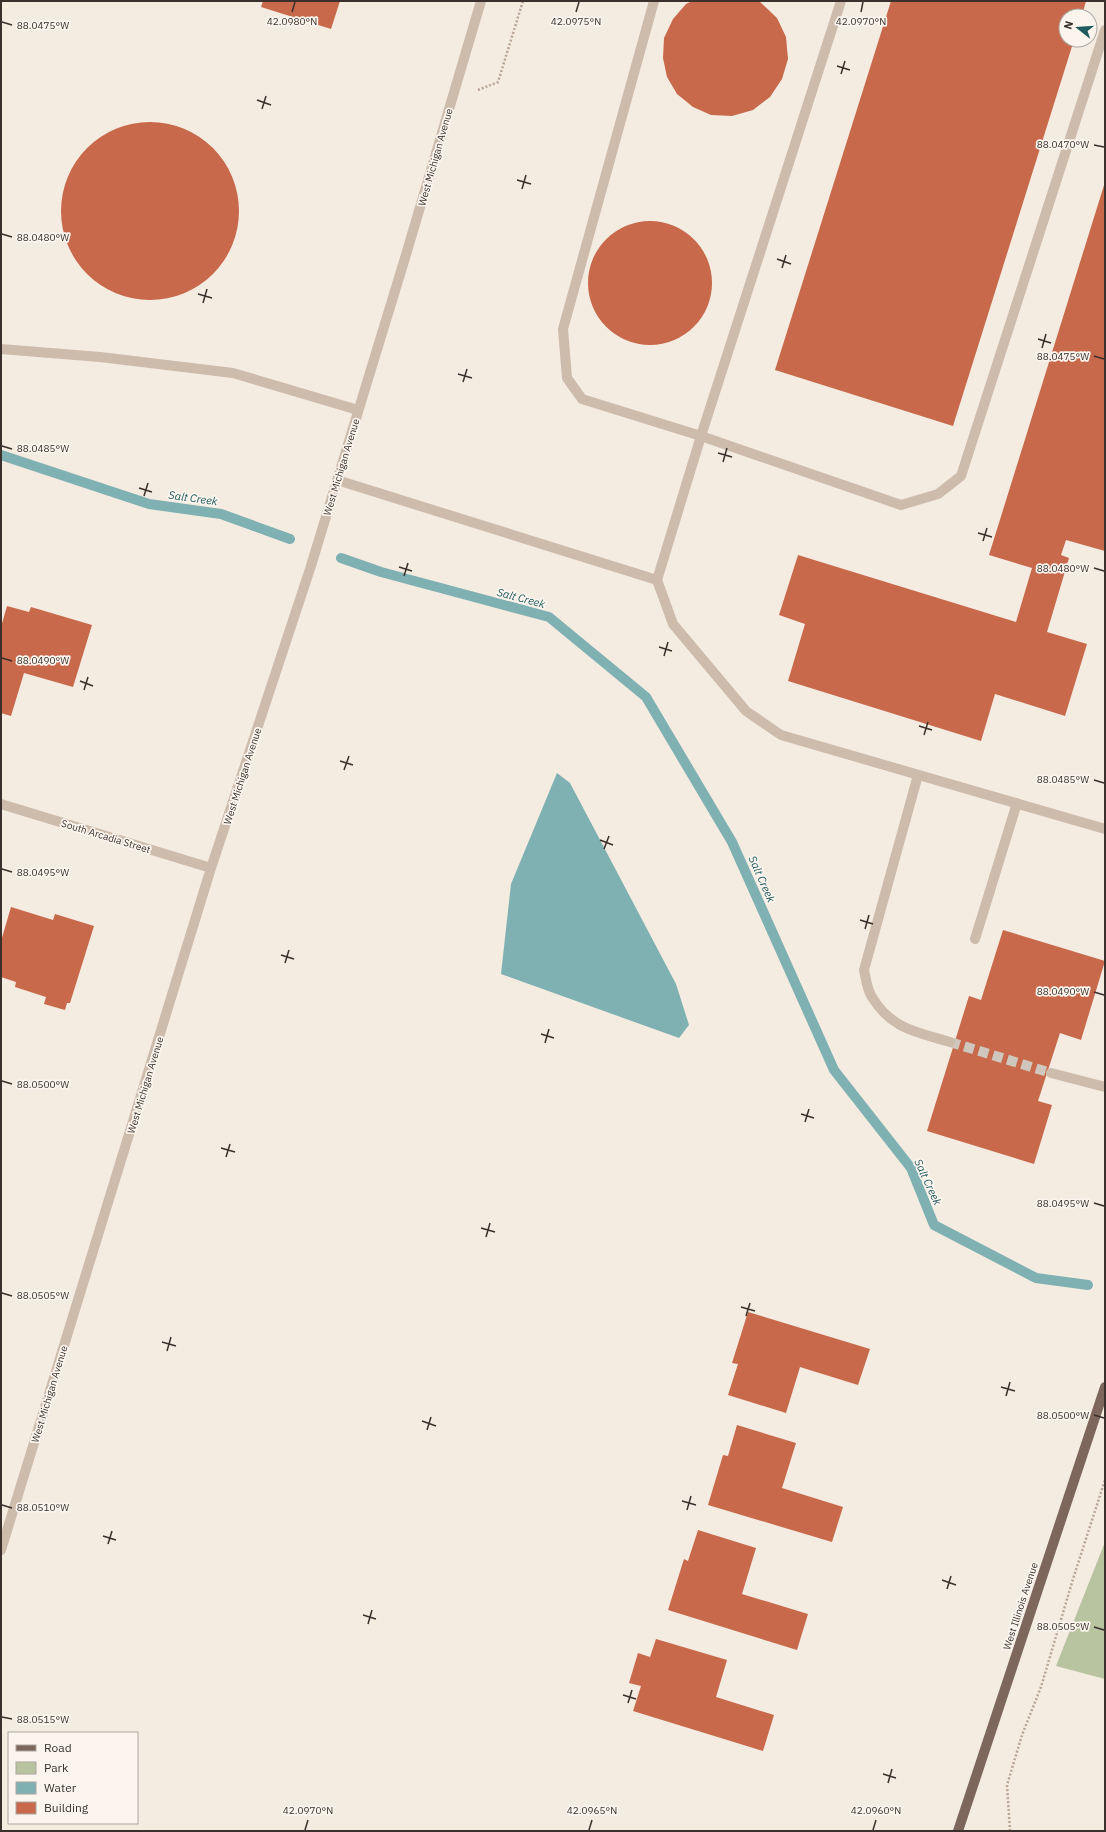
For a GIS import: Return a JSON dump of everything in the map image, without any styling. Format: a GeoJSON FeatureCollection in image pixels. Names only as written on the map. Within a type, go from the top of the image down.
{"type":"FeatureCollection","features":[{"type":"Feature","properties":{"kind":"main road","name":"West Illinois Avenue"},"geometry":{"type":"LineString","coordinates":[[958,1831],[1105,1388]]}},
{"type":"Feature","properties":{"kind":"street","name":"West Michigan Avenue"},"geometry":{"type":"LineString","coordinates":[[1,1550],[211,868],[310,569],[405,258],[481,1]]}},
{"type":"Feature","properties":{"kind":"street"},"geometry":{"type":"LineString","coordinates":[[654,1],[563,328],[567,378],[582,400],[701,436],[901,505],[938,494],[961,476],[1105,30]]}},
{"type":"Feature","properties":{"kind":"street"},"geometry":{"type":"LineString","coordinates":[[841,1],[701,436],[657,580],[673,624],[746,711],[780,735],[1105,829]]}},
{"type":"Feature","properties":{"kind":"street"},"geometry":{"type":"LineString","coordinates":[[1,348],[108,358],[233,373],[358,410]]}},
{"type":"Feature","properties":{"kind":"street"},"geometry":{"type":"LineString","coordinates":[[337,480],[657,580]]}},
{"type":"Feature","properties":{"kind":"street"},"geometry":{"type":"LineString","coordinates":[[918,775],[864,970],[871,996],[889,1019],[906,1028],[950,1042]]}},
{"type":"Feature","properties":{"kind":"street","name":"South Arcadia Street"},"geometry":{"type":"LineString","coordinates":[[1,804],[211,868]]}},
{"type":"Feature","properties":{"kind":"street"},"geometry":{"type":"LineString","coordinates":[[975,939],[1016,804]]}},
{"type":"Feature","properties":{"kind":"street"},"geometry":{"type":"LineString","coordinates":[[1051,1073],[1105,1087]]}},
{"type":"Feature","properties":{"kind":"path"},"geometry":{"type":"LineString","coordinates":[[456,86],[479,91],[498,82],[523,1]]}},
{"type":"Feature","properties":{"kind":"path"},"geometry":{"type":"LineString","coordinates":[[1010,1831],[1007,1785],[1022,1735],[1041,1687],[1073,1579],[1105,1480]]}},
{"type":"Feature","properties":{"kind":"green space"},"geometry":{"type":"Polygon","coordinates":[[[1105,1542],[1105,1679],[1056,1666],[1105,1542]]]}},
{"type":"Feature","properties":{"kind":"water"},"geometry":{"type":"Polygon","coordinates":[[[557,773],[570,783],[676,984],[689,1025],[679,1038],[501,974],[511,884],[557,773]]]}},
{"type":"Feature","properties":{"kind":"building"},"geometry":{"type":"Polygon","coordinates":[[[263,1],[340,1],[331,29],[261,7],[263,1]]]}},
{"type":"Feature","properties":{"kind":"building"},"geometry":{"type":"Polygon","coordinates":[[[692,1],[759,1],[777,18],[786,37],[788,59],[782,79],[770,97],[753,110],[732,116],[711,115],[693,107],[677,94],[667,77],[663,58],[664,38],[673,19],[686,4],[692,1]]]}},
{"type":"Feature","properties":{"kind":"building"},"geometry":{"type":"Polygon","coordinates":[[[891,1],[1086,1],[1084,8],[1058,8],[1058,48],[1071,48],[953,426],[775,370],[891,1]]]}},
{"type":"Feature","properties":{"kind":"building"},"geometry":{"type":"Polygon","coordinates":[[[150,122],[167,124],[184,129],[199,137],[213,148],[224,162],[232,177],[237,194],[239,211],[237,228],[232,245],[224,260],[213,274],[199,285],[184,293],[167,298],[150,300],[133,298],[116,293],[101,285],[87,274],[76,260],[68,245],[63,228],[61,211],[63,194],[68,177],[76,162],[87,148],[101,137],[116,129],[133,124],[150,122]]]}},
{"type":"Feature","properties":{"kind":"building"},"geometry":{"type":"Polygon","coordinates":[[[1105,182],[1105,551],[1066,540],[1061,555],[1069,558],[1047,632],[1087,644],[1065,716],[995,694],[981,741],[788,681],[805,624],[779,615],[798,555],[1016,622],[1032,568],[989,555],[1105,182]]]}},
{"type":"Feature","properties":{"kind":"building"},"geometry":{"type":"Polygon","coordinates":[[[650,221],[662,222],[674,226],[684,231],[694,239],[702,249],[707,259],[711,271],[711,295],[707,307],[702,317],[694,327],[684,335],[674,340],[662,344],[650,345],[638,344],[626,340],[616,335],[606,327],[598,317],[593,307],[589,295],[588,283],[589,271],[593,259],[598,249],[606,239],[616,231],[626,226],[638,222],[650,221]]]}},
{"type":"Feature","properties":{"kind":"building"},"geometry":{"type":"Polygon","coordinates":[[[7,606],[29,612],[31,607],[92,625],[73,687],[24,673],[11,716],[1,713],[1,627],[7,606]]]}},
{"type":"Feature","properties":{"kind":"building"},"geometry":{"type":"Polygon","coordinates":[[[11,907],[53,920],[55,914],[94,926],[70,1003],[67,1003],[65,1010],[44,1004],[46,997],[15,987],[16,982],[1,977],[1,941],[11,907]]]}},
{"type":"Feature","properties":{"kind":"building"},"geometry":{"type":"Polygon","coordinates":[[[1003,930],[1105,961],[1081,1040],[1060,1033],[1038,1101],[1052,1105],[1034,1164],[927,1131],[969,996],[981,1000],[1003,930]]]}},
{"type":"Feature","properties":{"kind":"building"},"geometry":{"type":"Polygon","coordinates":[[[748,1312],[870,1349],[858,1385],[800,1367],[786,1413],[728,1395],[738,1364],[732,1363],[748,1312]]]}},
{"type":"Feature","properties":{"kind":"building"},"geometry":{"type":"Polygon","coordinates":[[[737,1425],[796,1443],[782,1488],[843,1507],[832,1542],[708,1505],[723,1455],[728,1456],[737,1425]]]}},
{"type":"Feature","properties":{"kind":"building"},"geometry":{"type":"Polygon","coordinates":[[[698,1530],[756,1548],[742,1594],[808,1614],[797,1650],[668,1610],[684,1559],[688,1561],[698,1530]]]}},
{"type":"Feature","properties":{"kind":"building"},"geometry":{"type":"Polygon","coordinates":[[[656,1639],[727,1660],[716,1697],[774,1715],[763,1751],[633,1711],[641,1686],[629,1683],[638,1653],[650,1657],[656,1639]]]}},
{"type":"Feature","properties":{"kind":"waterway","name":"Salt Creek"},"geometry":{"type":"LineString","coordinates":[[1,455],[149,504],[221,514],[290,539]]}},
{"type":"Feature","properties":{"kind":"waterway","name":"Salt Creek"},"geometry":{"type":"LineString","coordinates":[[341,558],[381,572],[549,617],[646,697],[732,842],[834,1070],[911,1168],[934,1225],[1036,1278],[1088,1285]]}},
{"type":"Feature","properties":{"kind":"tunnel"},"geometry":{"type":"LineString","coordinates":[[950,1042],[1051,1073]]}}]}
